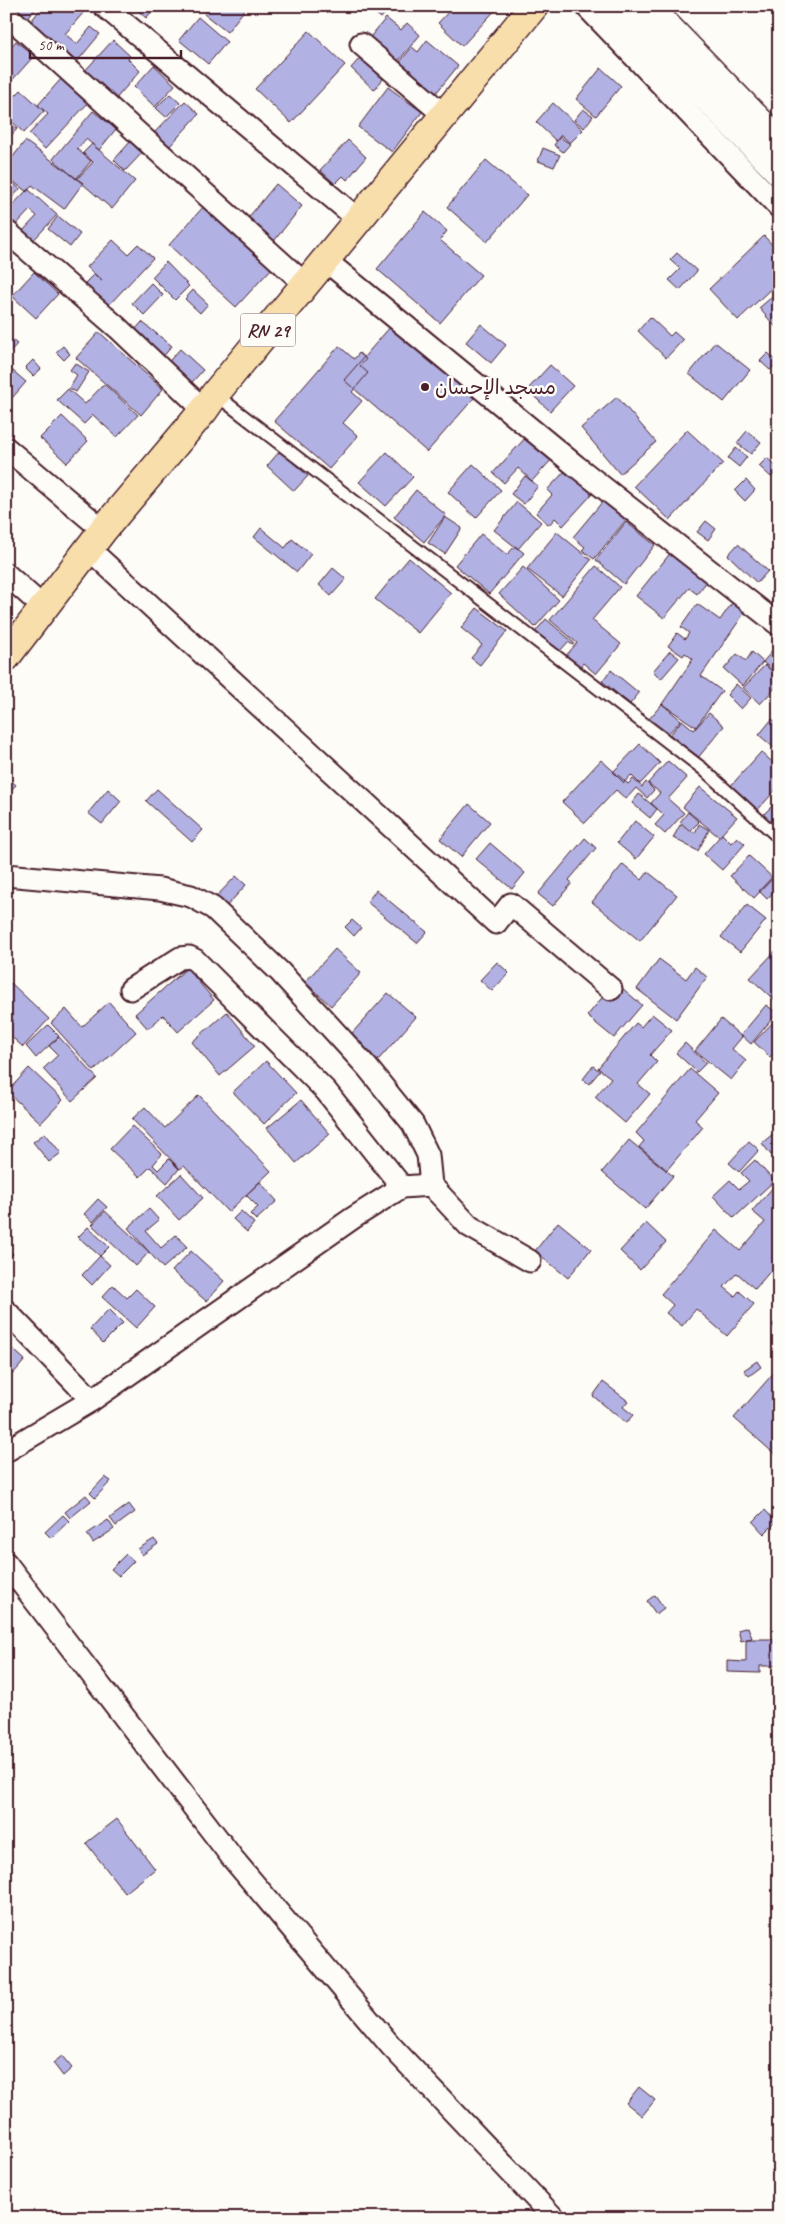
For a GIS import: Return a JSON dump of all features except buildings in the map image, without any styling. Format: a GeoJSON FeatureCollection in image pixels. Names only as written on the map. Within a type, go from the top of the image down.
{"type":"FeatureCollection","features":[{"type":"Feature","properties":{"kind":"main road","name":"RN 29"},"geometry":{"type":"LineString","coordinates":[[6,657],[96,540],[534,6]]}},
{"type":"Feature","properties":{"kind":"street"},"geometry":{"type":"LineString","coordinates":[[104,6],[359,220]]}},
{"type":"Feature","properties":{"kind":"street"},"geometry":{"type":"LineString","coordinates":[[586,6],[779,207]]}},
{"type":"Feature","properties":{"kind":"street"},"geometry":{"type":"LineString","coordinates":[[618,6],[779,171]]}},
{"type":"Feature","properties":{"kind":"street"},"geometry":{"type":"LineString","coordinates":[[647,6],[779,142]]}},
{"type":"Feature","properties":{"kind":"street"},"geometry":{"type":"LineString","coordinates":[[6,14],[305,284]]}},
{"type":"Feature","properties":{"kind":"street"},"geometry":{"type":"LineString","coordinates":[[361,44],[444,115]]}},
{"type":"Feature","properties":{"kind":"street"},"geometry":{"type":"LineString","coordinates":[[6,232],[118,328],[210,402]]}},
{"type":"Feature","properties":{"kind":"street"},"geometry":{"type":"LineString","coordinates":[[325,260],[576,466],[779,625]]}},
{"type":"Feature","properties":{"kind":"street"},"geometry":{"type":"LineString","coordinates":[[6,448],[96,540],[496,923],[510,904],[611,989]]}},
{"type":"Feature","properties":{"kind":"street"},"geometry":{"type":"LineString","coordinates":[[6,574],[44,608]]}},
{"type":"Feature","properties":{"kind":"street"},"geometry":{"type":"LineString","coordinates":[[6,875],[160,890],[191,896],[213,908],[280,972],[367,1067],[413,1124],[428,1155],[431,1186],[469,1226],[530,1261]]}},
{"type":"Feature","properties":{"kind":"street"},"geometry":{"type":"LineString","coordinates":[[131,989],[180,958],[194,960],[326,1091],[402,1187]]}},
{"type":"Feature","properties":{"kind":"street"},"geometry":{"type":"LineString","coordinates":[[6,1451],[92,1400],[353,1218],[402,1187],[431,1186]]}},
{"type":"Feature","properties":{"kind":"street"},"geometry":{"type":"LineString","coordinates":[[6,1311],[92,1400]]}},
{"type":"Feature","properties":{"kind":"street"},"geometry":{"type":"LineString","coordinates":[[6,1563],[239,1866],[391,2046],[554,2218]]}},
{"type":"Feature","properties":{"kind":"lane"},"geometry":{"type":"LineString","coordinates":[[210,402],[703,769],[779,838]]}},
{"type":"Feature","properties":{"kind":"place","name":"مسجد الإحسان"},"geometry":{"type":"Point","coordinates":[425,387]}}]}
